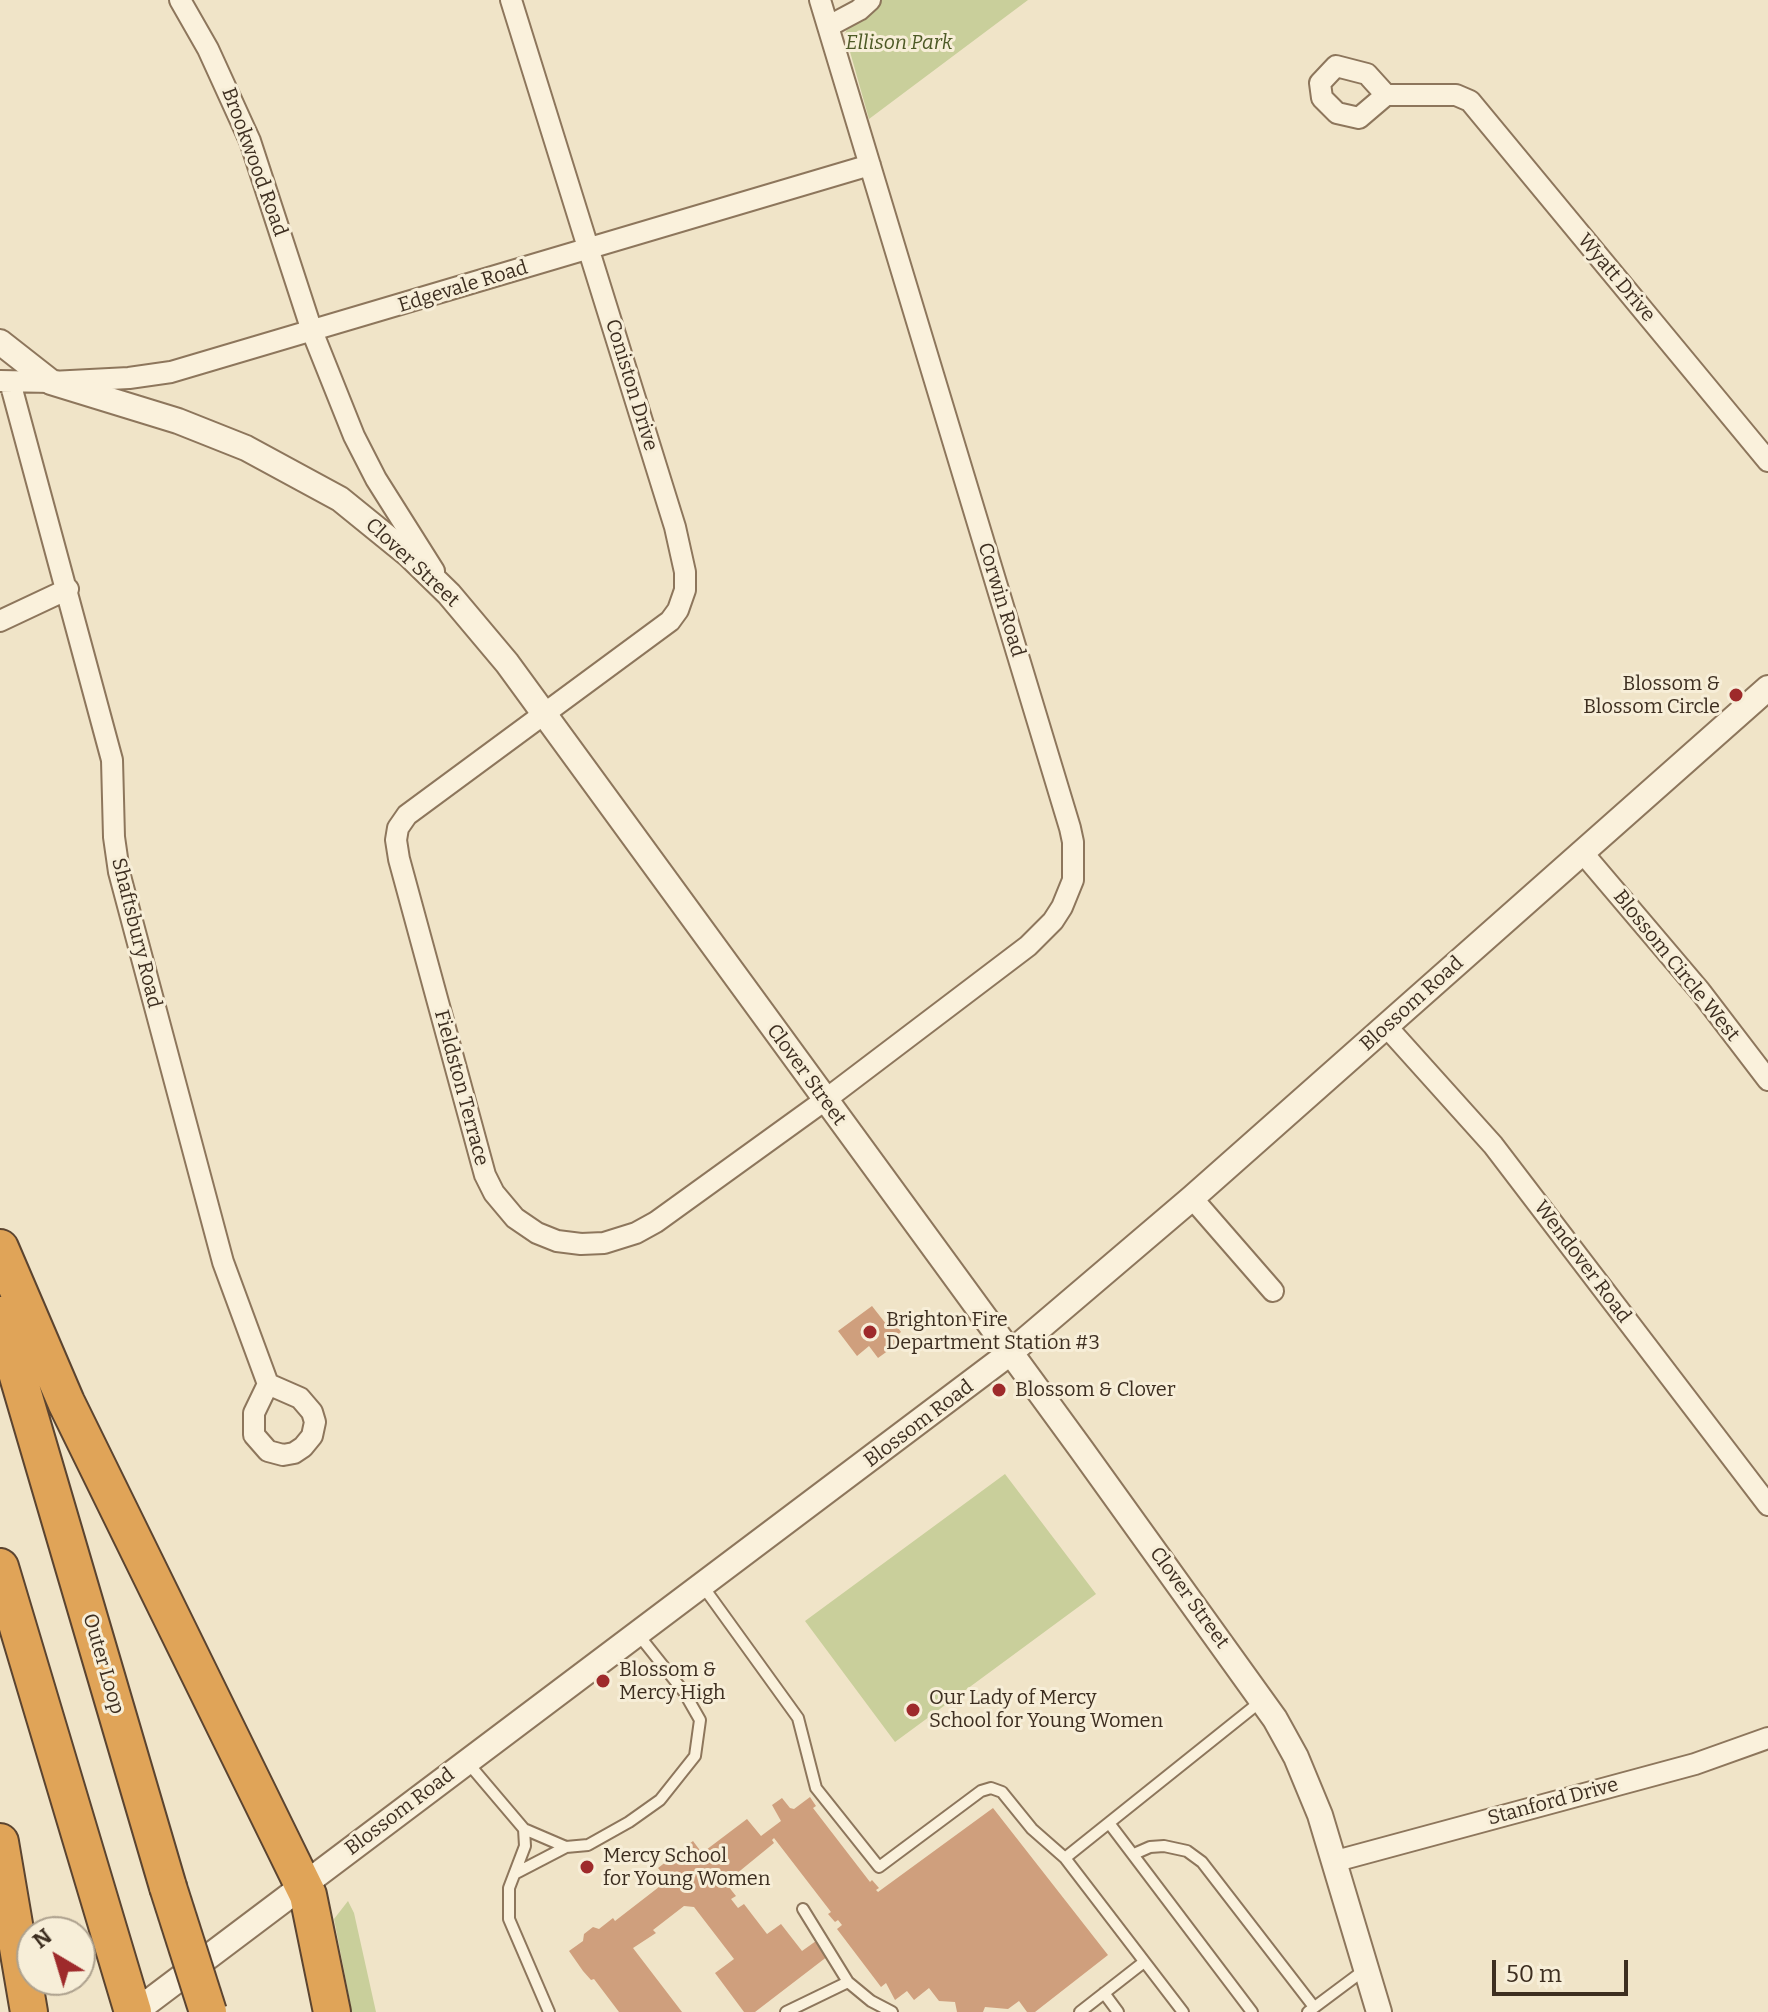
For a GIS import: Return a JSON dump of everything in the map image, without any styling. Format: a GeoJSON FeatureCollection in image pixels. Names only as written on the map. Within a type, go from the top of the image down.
{"type":"FeatureCollection","features":[{"type":"Feature","properties":{"kind":"highway"},"geometry":{"type":"LineString","coordinates":[[0,1248],[61,1392],[303,1886],[313,1912],[332,2012]]}},
{"type":"Feature","properties":{"kind":"highway","name":"Outer Loop"},"geometry":{"type":"LineString","coordinates":[[0,1315],[168,1887],[208,2012]]}},
{"type":"Feature","properties":{"kind":"highway"},"geometry":{"type":"LineString","coordinates":[[0,1567],[134,2012]]}},
{"type":"Feature","properties":{"kind":"highway"},"geometry":{"type":"LineString","coordinates":[[0,1842],[29,2012]]}},
{"type":"Feature","properties":{"kind":"street","name":"Brookwood Road"},"geometry":{"type":"LineString","coordinates":[[180,0],[208,49],[250,141],[312,331],[354,436],[376,479],[449,594]]}},
{"type":"Feature","properties":{"kind":"street","name":"Coniston Drive"},"geometry":{"type":"LineString","coordinates":[[511,0],[675,527],[685,572],[685,590],[678,610],[670,621],[545,714]]}},
{"type":"Feature","properties":{"kind":"street","name":"Corwin Road"},"geometry":{"type":"LineString","coordinates":[[820,0],[1070,828],[1074,868],[1069,893],[1042,934],[825,1100]]}},
{"type":"Feature","properties":{"kind":"street"},"geometry":{"type":"LineString","coordinates":[[829,26],[859,10],[870,0]]}},
{"type":"Feature","properties":{"kind":"street","name":"Wyatt Drive"},"geometry":{"type":"LineString","coordinates":[[1386,95],[1456,95],[1470,101],[1768,461]]}},
{"type":"Feature","properties":{"kind":"street","name":"Edgevale Road"},"geometry":{"type":"LineString","coordinates":[[51,382],[129,378],[171,372],[870,165]]}},
{"type":"Feature","properties":{"kind":"street"},"geometry":{"type":"LineString","coordinates":[[0,342],[51,382]]}},
{"type":"Feature","properties":{"kind":"street","name":"Clover Street"},"geometry":{"type":"LineString","coordinates":[[5,382],[51,382],[178,421],[246,448],[300,475],[368,520],[449,594],[545,714],[1262,1700],[1304,1775],[1336,1861],[1379,2012]]}},
{"type":"Feature","properties":{"kind":"street","name":"Shaftsbury Road"},"geometry":{"type":"LineString","coordinates":[[5,382],[68,589],[112,760],[114,837],[119,872],[223,1262],[268,1384]]}},
{"type":"Feature","properties":{"kind":"street"},"geometry":{"type":"LineString","coordinates":[[0,621],[68,589]]}},
{"type":"Feature","properties":{"kind":"street","name":"Blossom Road"},"geometry":{"type":"LineString","coordinates":[[134,2012],[1010,1353],[1192,1198],[1768,688]]}},
{"type":"Feature","properties":{"kind":"street","name":"Fieldston Terrace"},"geometry":{"type":"LineString","coordinates":[[545,714],[407,815],[398,828],[396,840],[480,1163],[494,1193],[507,1210],[537,1233],[569,1243],[604,1243],[636,1233],[656,1222],[825,1100]]}},
{"type":"Feature","properties":{"kind":"street","name":"Blossom Circle West"},"geometry":{"type":"LineString","coordinates":[[1582,852],[1700,991],[1768,1080]]}},
{"type":"Feature","properties":{"kind":"street","name":"Wendover Road"},"geometry":{"type":"LineString","coordinates":[[1386,1026],[1493,1145],[1768,1505]]}},
{"type":"Feature","properties":{"kind":"street"},"geometry":{"type":"LineString","coordinates":[[1192,1198],[1273,1291]]}},
{"type":"Feature","properties":{"kind":"street","name":"Stanford Drive"},"geometry":{"type":"LineString","coordinates":[[1336,1861],[1695,1764],[1768,1738]]}},
{"type":"Feature","properties":{"kind":"lane"},"geometry":{"type":"LineString","coordinates":[[702,1585],[798,1718],[816,1788],[879,1867],[981,1791],[991,1788],[1002,1792],[1032,1829],[1065,1858],[1183,2012]]}},
{"type":"Feature","properties":{"kind":"lane"},"geometry":{"type":"LineString","coordinates":[[516,1873],[566,1847],[588,1845],[629,1822],[660,1800],[695,1756],[700,1720],[684,1692],[637,1633]]}},
{"type":"Feature","properties":{"kind":"lane"},"geometry":{"type":"LineString","coordinates":[[1065,1858],[1262,1700]]}},
{"type":"Feature","properties":{"kind":"lane"},"geometry":{"type":"LineString","coordinates":[[466,1762],[524,1829],[566,1847]]}},
{"type":"Feature","properties":{"kind":"lane"},"geometry":{"type":"LineString","coordinates":[[1109,1823],[1252,2012]]}},
{"type":"Feature","properties":{"kind":"lane"},"geometry":{"type":"LineString","coordinates":[[524,1829],[525,1846],[509,1888],[509,1919],[549,2012]]}},
{"type":"Feature","properties":{"kind":"lane"},"geometry":{"type":"LineString","coordinates":[[1134,1854],[1150,1847],[1164,1846],[1187,1851],[1202,1862],[1311,2010],[1367,1968]]}},
{"type":"Feature","properties":{"kind":"lane"},"geometry":{"type":"LineString","coordinates":[[803,1909],[848,1982],[871,2001],[892,2012]]}},
{"type":"Feature","properties":{"kind":"lane"},"geometry":{"type":"LineString","coordinates":[[1080,2012],[1144,1962]]}},
{"type":"Feature","properties":{"kind":"lane"},"geometry":{"type":"LineString","coordinates":[[786,2012],[848,1982]]}},
{"type":"Feature","properties":{"kind":"lane"},"geometry":{"type":"LineString","coordinates":[[1104,1993],[1118,2012]]}},
{"type":"Feature","properties":{"kind":"green space","name":"Ellison Park"},"geometry":{"type":"Polygon","coordinates":[[[881,0],[1028,0],[869,119],[845,34],[849,24],[881,0]]]}},
{"type":"Feature","properties":{"kind":"green space"},"geometry":{"type":"Polygon","coordinates":[[[1005,1474],[1096,1594],[895,1742],[805,1621],[1005,1474]]]}},
{"type":"Feature","properties":{"kind":"green space"},"geometry":{"type":"Polygon","coordinates":[[[348,1901],[354,1913],[376,2012],[352,2012],[334,1919],[348,1901]]]}},
{"type":"Feature","properties":{"kind":"building","name":"Brighton Fire Department Station #3"},"geometry":{"type":"Polygon","coordinates":[[[872,1306],[890,1329],[896,1325],[901,1332],[896,1336],[900,1342],[878,1358],[869,1346],[857,1356],[838,1331],[872,1306]]]}},
{"type":"Feature","properties":{"kind":"building"},"geometry":{"type":"Polygon","coordinates":[[[810,1797],[816,1806],[813,1808],[870,1882],[872,1880],[879,1888],[876,1890],[878,1892],[993,1808],[1108,1955],[1035,2012],[1027,2012],[1019,2001],[1008,2009],[985,2007],[983,2012],[957,2012],[955,2002],[939,2001],[929,1988],[914,2000],[907,1991],[895,2000],[886,1983],[881,1987],[837,1929],[842,1925],[828,1914],[831,1912],[774,1838],[774,1843],[730,1879],[728,1886],[736,1896],[731,1899],[738,1908],[744,1904],[767,1934],[781,1924],[802,1951],[816,1941],[828,1956],[755,2012],[744,2012],[715,1973],[734,1959],[694,1907],[684,1906],[653,1930],[656,1933],[633,1948],[682,2012],[619,2012],[569,1951],[583,1941],[584,1934],[593,1927],[599,1929],[613,1918],[615,1921],[668,1880],[658,1868],[693,1841],[702,1853],[747,1819],[761,1836],[781,1821],[772,1805],[782,1798],[794,1809],[810,1797]]]}},
{"type":"Feature","properties":{"kind":"place","name":"Blossom & Blossom Circle"},"geometry":{"type":"Point","coordinates":[1736,695]}},
{"type":"Feature","properties":{"kind":"place","name":"Brighton Fire Department Station #3"},"geometry":{"type":"Point","coordinates":[870,1332]}},
{"type":"Feature","properties":{"kind":"place","name":"Blossom & Clover"},"geometry":{"type":"Point","coordinates":[999,1390]}},
{"type":"Feature","properties":{"kind":"place","name":"Blossom & Mercy High"},"geometry":{"type":"Point","coordinates":[603,1681]}},
{"type":"Feature","properties":{"kind":"place","name":"Our Lady of Mercy School for Young Women"},"geometry":{"type":"Point","coordinates":[913,1710]}},
{"type":"Feature","properties":{"kind":"place","name":"Mercy School for Young Women"},"geometry":{"type":"Point","coordinates":[587,1867]}}]}
